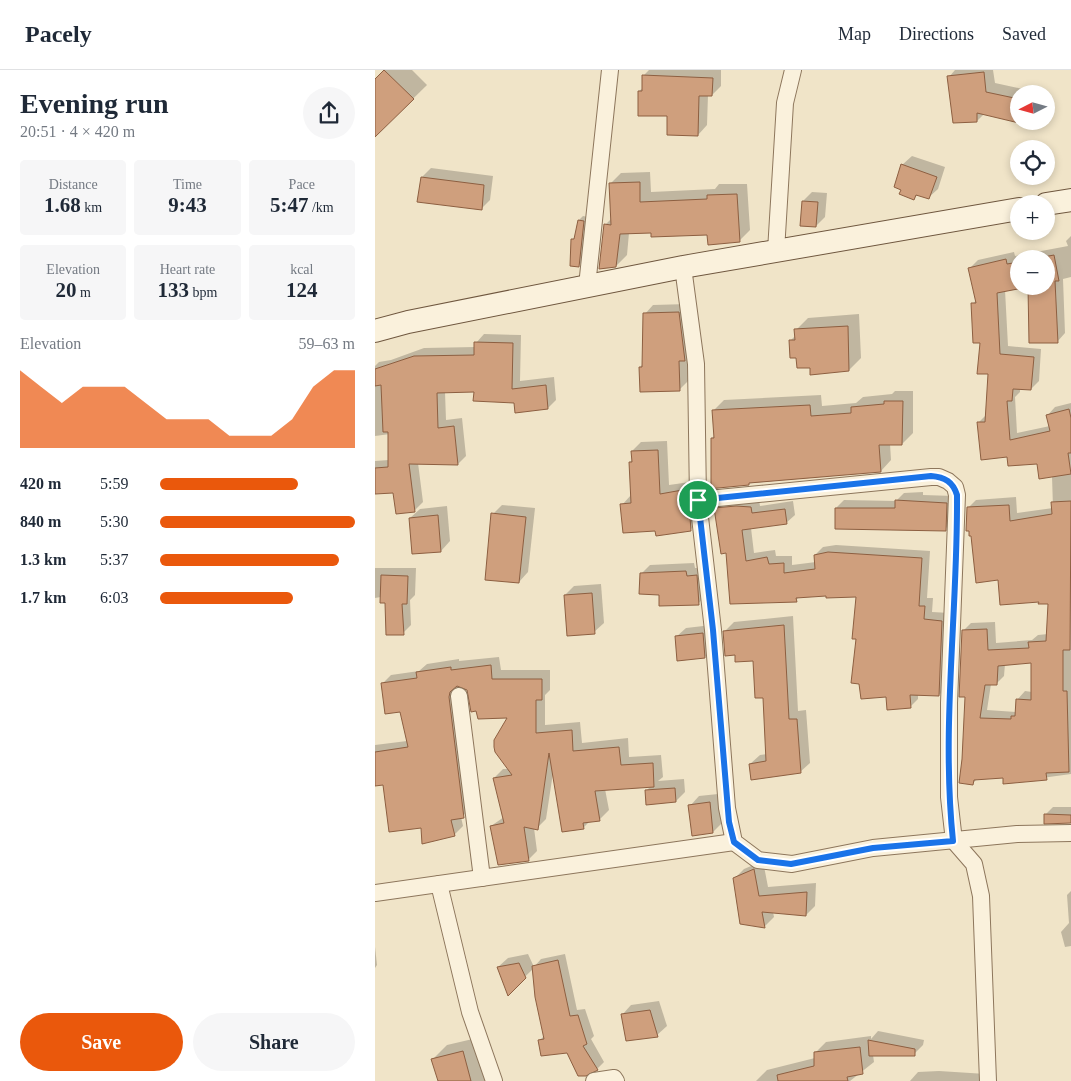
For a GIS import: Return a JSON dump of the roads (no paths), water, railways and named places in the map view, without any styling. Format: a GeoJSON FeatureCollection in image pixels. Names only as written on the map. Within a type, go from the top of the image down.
{"type":"FeatureCollection","features":[{"type":"Feature","properties":{"kind":"street"},"geometry":{"type":"LineString","coordinates":[[587,286],[610,70]]}},
{"type":"Feature","properties":{"kind":"street"},"geometry":{"type":"LineString","coordinates":[[776,251],[785,103],[793,70]]}},
{"type":"Feature","properties":{"kind":"street"},"geometry":{"type":"LineString","coordinates":[[1055,203],[1071,200]]}},
{"type":"Feature","properties":{"kind":"street"},"geometry":{"type":"LineString","coordinates":[[375,331],[408,322],[683,267],[1010,211]]}},
{"type":"Feature","properties":{"kind":"street"},"geometry":{"type":"LineString","coordinates":[[683,267],[696,364],[698,500],[713,630],[727,808],[734,842],[758,860],[791,864],[873,848],[1017,834],[1071,833]]}},
{"type":"Feature","properties":{"kind":"street"},"geometry":{"type":"LineString","coordinates":[[698,500],[931,476],[948,481],[955,487],[957,495],[957,526],[949,722],[949,797],[953,841],[974,864],[981,896],[988,1081]]}},
{"type":"Feature","properties":{"kind":"street"},"geometry":{"type":"LineString","coordinates":[[459,696],[482,878]]}},
{"type":"Feature","properties":{"kind":"street"},"geometry":{"type":"LineString","coordinates":[[375,893],[734,842]]}},
{"type":"Feature","properties":{"kind":"street"},"geometry":{"type":"LineString","coordinates":[[439,884],[471,1012],[494,1081]]}},
{"type":"Feature","properties":{"kind":"street"},"geometry":{"type":"LineString","coordinates":[[594,1081],[614,1078],[616,1081]]}}]}
